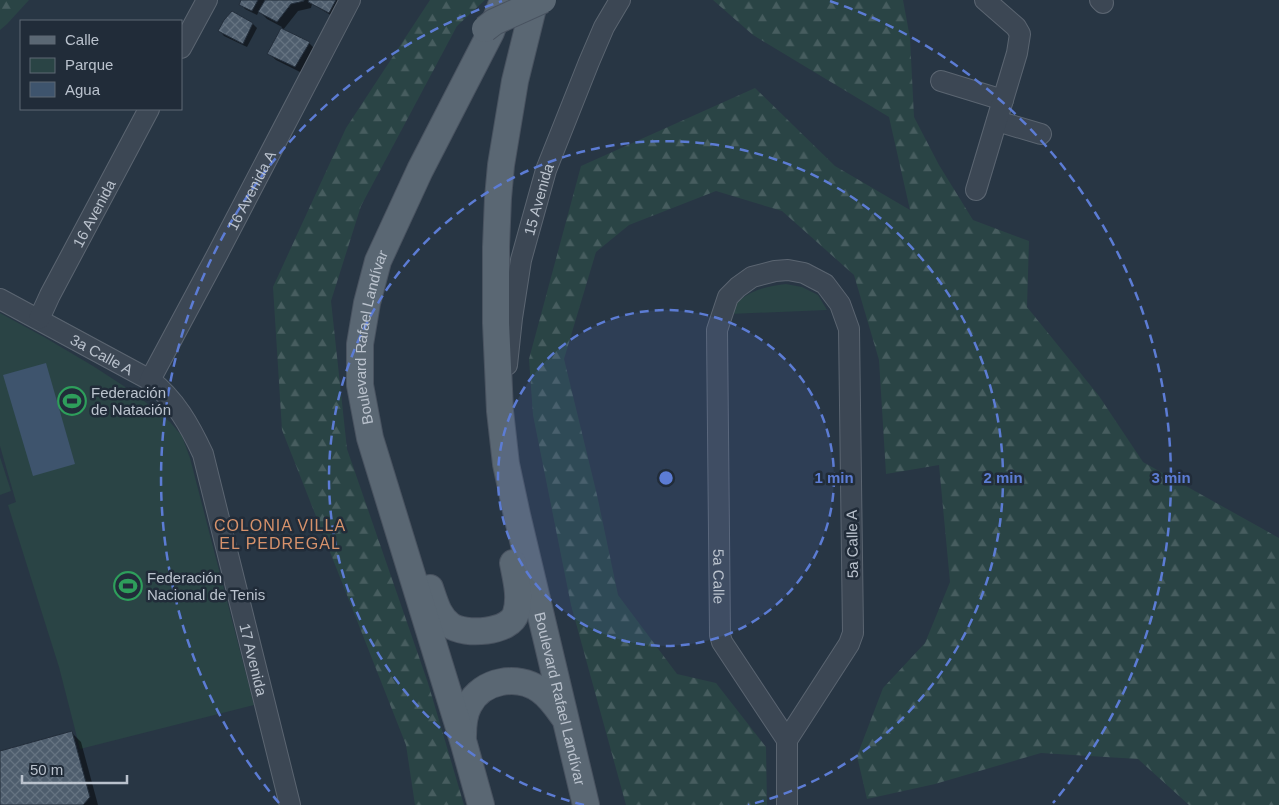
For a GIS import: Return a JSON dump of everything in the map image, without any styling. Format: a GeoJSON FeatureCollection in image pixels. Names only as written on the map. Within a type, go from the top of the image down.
{"type":"FeatureCollection","features":[{"type":"Feature","properties":{"kind":"main road","name":"Boulevard Rafael Landívar"},"geometry":{"type":"LineString","coordinates":[[480,805],[464,744],[370,438],[360,385],[360,344],[367,303],[378,261],[420,170],[491,32],[502,0]]}},
{"type":"Feature","properties":{"kind":"main road","name":"Boulevard Rafael Landívar"},"geometry":{"type":"LineString","coordinates":[[535,0],[514,81],[498,198],[496,323],[500,411],[506,464],[517,515],[586,805]]}},
{"type":"Feature","properties":{"kind":"main road"},"geometry":{"type":"LineString","coordinates":[[506,464],[503,504],[518,599],[516,615],[511,621],[501,627],[488,631],[458,630],[451,626],[440,614],[418,554],[379,493],[361,447],[351,410],[349,391],[348,330],[351,300],[374,230],[472,41],[494,22],[543,0]]}},
{"type":"Feature","properties":{"kind":"main road"},"geometry":{"type":"LineString","coordinates":[[464,744],[463,728],[468,707],[474,697],[483,689],[499,682],[525,683],[538,688],[550,698],[566,720]]}},
{"type":"Feature","properties":{"kind":"street"},"geometry":{"type":"LineString","coordinates":[[182,46],[207,0]]}},
{"type":"Feature","properties":{"kind":"street","name":"16 Avenida A"},"geometry":{"type":"LineString","coordinates":[[150,380],[350,0]]}},
{"type":"Feature","properties":{"kind":"street","name":"15 Avenida"},"geometry":{"type":"LineString","coordinates":[[500,411],[521,260],[546,170],[604,27],[620,0]]}},
{"type":"Feature","properties":{"kind":"street"},"geometry":{"type":"LineString","coordinates":[[976,190],[1003,100],[1020,34],[1016,27],[985,0]]}},
{"type":"Feature","properties":{"kind":"street"},"geometry":{"type":"LineString","coordinates":[[941,81],[1003,100]]}},
{"type":"Feature","properties":{"kind":"street","name":"16 Avenida"},"geometry":{"type":"LineString","coordinates":[[39,319],[148,110]]}},
{"type":"Feature","properties":{"kind":"street"},"geometry":{"type":"LineString","coordinates":[[997,121],[1041,134]]}},
{"type":"Feature","properties":{"kind":"street","name":"5a Calle A"},"geometry":{"type":"LineString","coordinates":[[717,330],[728,298],[738,287],[752,277],[788,270],[804,273],[825,284],[840,304],[849,329],[853,632],[849,644],[787,740]]}},
{"type":"Feature","properties":{"kind":"street","name":"3a Calle A"},"geometry":{"type":"LineString","coordinates":[[0,299],[158,386],[182,414],[203,454]]}},
{"type":"Feature","properties":{"kind":"street","name":"5a Calle"},"geometry":{"type":"LineString","coordinates":[[717,330],[720,635],[722,642],[787,740]]}},
{"type":"Feature","properties":{"kind":"street","name":"17 Avenida"},"geometry":{"type":"LineString","coordinates":[[203,454],[290,805]]}},
{"type":"Feature","properties":{"kind":"street"},"geometry":{"type":"LineString","coordinates":[[787,740],[787,805]]}},
{"type":"Feature","properties":{"kind":"green space"},"geometry":{"type":"Polygon","coordinates":[[[0,0],[29,0],[0,30],[0,0]]]}},
{"type":"Feature","properties":{"kind":"green space"},"geometry":{"type":"Polygon","coordinates":[[[430,0],[485,0],[457,26],[361,206],[331,301],[347,449],[428,683],[464,805],[415,805],[406,745],[282,430],[273,287],[346,128],[430,0]]]}},
{"type":"Feature","properties":{"kind":"green space"},"geometry":{"type":"Polygon","coordinates":[[[713,0],[903,0],[910,38],[914,117],[939,165],[973,220],[1029,241],[1027,307],[1099,396],[1143,462],[1279,538],[1279,805],[1189,805],[1138,759],[1041,753],[935,784],[867,799],[857,756],[883,688],[925,643],[950,582],[939,465],[886,474],[879,360],[854,275],[782,211],[716,191],[629,225],[596,252],[564,359],[597,495],[618,595],[677,674],[716,683],[766,747],[767,805],[626,805],[571,605],[533,415],[529,359],[581,166],[755,88],[835,166],[910,210],[889,117],[753,35],[713,0]]]}},
{"type":"Feature","properties":{"kind":"green space"},"geometry":{"type":"Polygon","coordinates":[[[786,284],[802,287],[818,295],[827,310],[730,314],[740,300],[750,293],[786,284]]]}},
{"type":"Feature","properties":{"kind":"green space","name":"Federación Nacional de Tenis"},"geometry":{"type":"Polygon","coordinates":[[[0,313],[93,366],[133,392],[170,422],[182,436],[190,458],[254,705],[80,749],[59,667],[8,505],[16,502],[0,446],[0,313]]]}},
{"type":"Feature","properties":{"kind":"green space"},"geometry":{"type":"Polygon","coordinates":[[[0,457],[11,491],[0,495],[0,457]]]}},
{"type":"Feature","properties":{"kind":"water"},"geometry":{"type":"Polygon","coordinates":[[[46,363],[75,464],[33,476],[3,375],[46,363]]]}},
{"type":"Feature","properties":{"kind":"building"},"geometry":{"type":"Polygon","coordinates":[[[241,0],[258,0],[252,11],[239,5],[241,0]]]}},
{"type":"Feature","properties":{"kind":"building"},"geometry":{"type":"Polygon","coordinates":[[[265,0],[304,1],[291,4],[277,22],[258,12],[265,0]]]}},
{"type":"Feature","properties":{"kind":"building"},"geometry":{"type":"Polygon","coordinates":[[[309,0],[336,0],[329,13],[308,2],[309,0]]]}},
{"type":"Feature","properties":{"kind":"building"},"geometry":{"type":"Polygon","coordinates":[[[232,11],[253,23],[243,44],[218,31],[232,11]]]}},
{"type":"Feature","properties":{"kind":"building"},"geometry":{"type":"Polygon","coordinates":[[[281,28],[310,42],[295,67],[267,54],[281,28]]]}},
{"type":"Feature","properties":{"kind":"building"},"geometry":{"type":"Polygon","coordinates":[[[72,731],[90,797],[83,805],[0,805],[0,751],[72,731]]]}},
{"type":"Feature","properties":{"kind":"place","name":"Federación de Natación"},"geometry":{"type":"Point","coordinates":[72,401]}},
{"type":"Feature","properties":{"kind":"place","name":"Federación Nacional de Tenis"},"geometry":{"type":"Point","coordinates":[128,586]}},
{"type":"Feature","properties":{"kind":"district","name":"COLONIA VILLA EL PEDREGAL"},"geometry":{"type":"Point","coordinates":[280,534]}}]}
